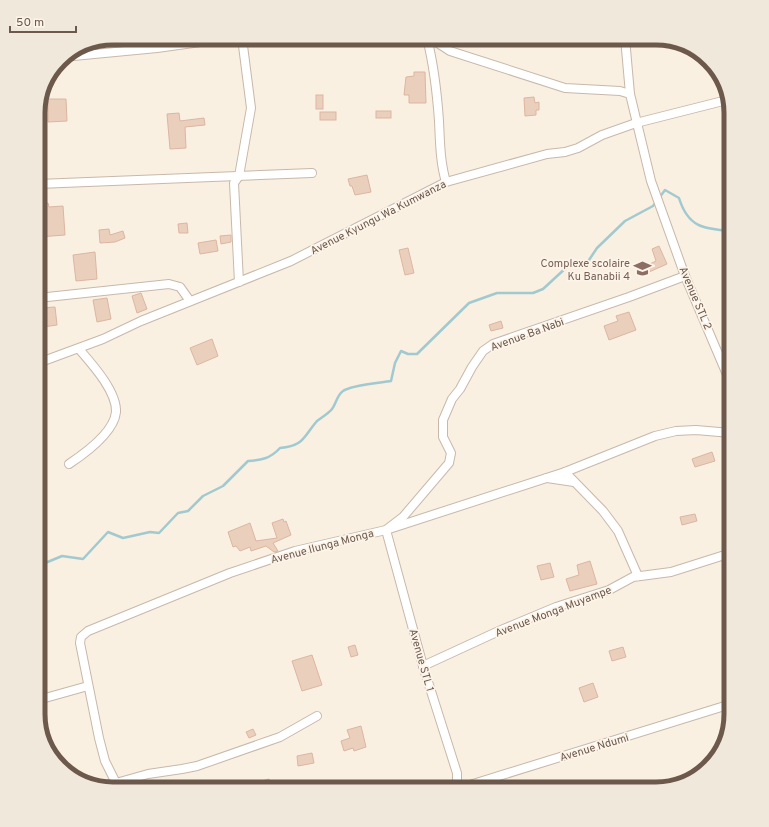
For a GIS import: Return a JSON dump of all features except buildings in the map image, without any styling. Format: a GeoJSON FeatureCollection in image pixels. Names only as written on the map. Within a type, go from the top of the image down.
{"type":"FeatureCollection","features":[{"type":"Feature","properties":{"kind":"street"},"geometry":{"type":"LineString","coordinates":[[75,56],[179,45]]}},
{"type":"Feature","properties":{"kind":"street"},"geometry":{"type":"LineString","coordinates":[[239,282],[234,183],[239,176],[251,108],[243,45]]}},
{"type":"Feature","properties":{"kind":"street"},"geometry":{"type":"LineString","coordinates":[[429,45],[434,67],[439,139],[446,182]]}},
{"type":"Feature","properties":{"kind":"street"},"geometry":{"type":"LineString","coordinates":[[441,45],[450,51],[565,88],[620,91],[630,94]]}},
{"type":"Feature","properties":{"kind":"street"},"geometry":{"type":"LineString","coordinates":[[626,45],[630,94],[636,123]]}},
{"type":"Feature","properties":{"kind":"street","name":"Avenue Kyungu Wa Kumwanza"},"geometry":{"type":"LineString","coordinates":[[45,361],[79,349],[190,301],[318,249],[446,182],[547,154],[565,152],[578,148],[602,135],[636,123],[723,101]]}},
{"type":"Feature","properties":{"kind":"street","name":"Avenue STL 2"},"geometry":{"type":"LineString","coordinates":[[636,123],[661,213],[685,276],[724,368]]}},
{"type":"Feature","properties":{"kind":"street"},"geometry":{"type":"LineString","coordinates":[[45,184],[312,173]]}},
{"type":"Feature","properties":{"kind":"street","name":"Avenue Ba Nabi"},"geometry":{"type":"LineString","coordinates":[[386,530],[403,517],[449,463],[451,453],[443,437],[443,420],[452,399],[460,389],[483,351],[493,344],[685,276]]}},
{"type":"Feature","properties":{"kind":"street"},"geometry":{"type":"LineString","coordinates":[[45,297],[169,284],[180,288],[190,301]]}},
{"type":"Feature","properties":{"kind":"street"},"geometry":{"type":"LineString","coordinates":[[69,464],[99,442],[112,422],[116,412],[108,388],[98,372],[79,349]]}},
{"type":"Feature","properties":{"kind":"street","name":"Avenue Ilunga Monga"},"geometry":{"type":"LineString","coordinates":[[116,782],[103,753],[88,686],[81,637],[97,626],[230,573],[295,551],[386,530],[565,472],[655,436],[676,431],[696,430],[724,433]]}},
{"type":"Feature","properties":{"kind":"street"},"geometry":{"type":"LineString","coordinates":[[565,472],[603,511],[618,531],[638,576]]}},
{"type":"Feature","properties":{"kind":"street"},"geometry":{"type":"LineString","coordinates":[[545,478],[574,482]]}},
{"type":"Feature","properties":{"kind":"street","name":"Avenue STL 1"},"geometry":{"type":"LineString","coordinates":[[386,530],[423,666],[457,773],[457,782]]}},
{"type":"Feature","properties":{"kind":"street","name":"Avenue Monga Muyampe"},"geometry":{"type":"LineString","coordinates":[[423,666],[501,630],[556,607],[609,590],[632,577],[671,572],[724,555]]}},
{"type":"Feature","properties":{"kind":"street"},"geometry":{"type":"LineString","coordinates":[[45,698],[88,686]]}},
{"type":"Feature","properties":{"kind":"street","name":"Avenue Ndumi"},"geometry":{"type":"LineString","coordinates":[[480,782],[724,706]]}},
{"type":"Feature","properties":{"kind":"street"},"geometry":{"type":"LineString","coordinates":[[128,782],[148,774],[190,768],[260,745],[280,737],[317,716]]}},
{"type":"Feature","properties":{"kind":"waterway"},"geometry":{"type":"LineString","coordinates":[[659,198],[665,190],[679,198],[683,208],[692,221],[698,225],[724,230]]}},
{"type":"Feature","properties":{"kind":"waterway"},"geometry":{"type":"LineString","coordinates":[[45,563],[62,556],[83,559],[108,532],[123,538],[150,532],[159,533],[178,513],[188,511],[203,496],[223,486],[248,461],[265,458],[273,455],[280,448],[299,443],[317,421],[332,409],[339,395],[343,391],[359,386],[391,381],[395,363],[401,351],[408,354],[417,354],[469,303],[497,293],[533,293],[543,289],[568,266],[581,267],[587,263],[597,248],[625,221],[653,206],[656,202]]}},
{"type":"Feature","properties":{"kind":"place","name":"Complexe scolaire Ku Banabii 4"},"geometry":{"type":"Point","coordinates":[643,269]}}]}
